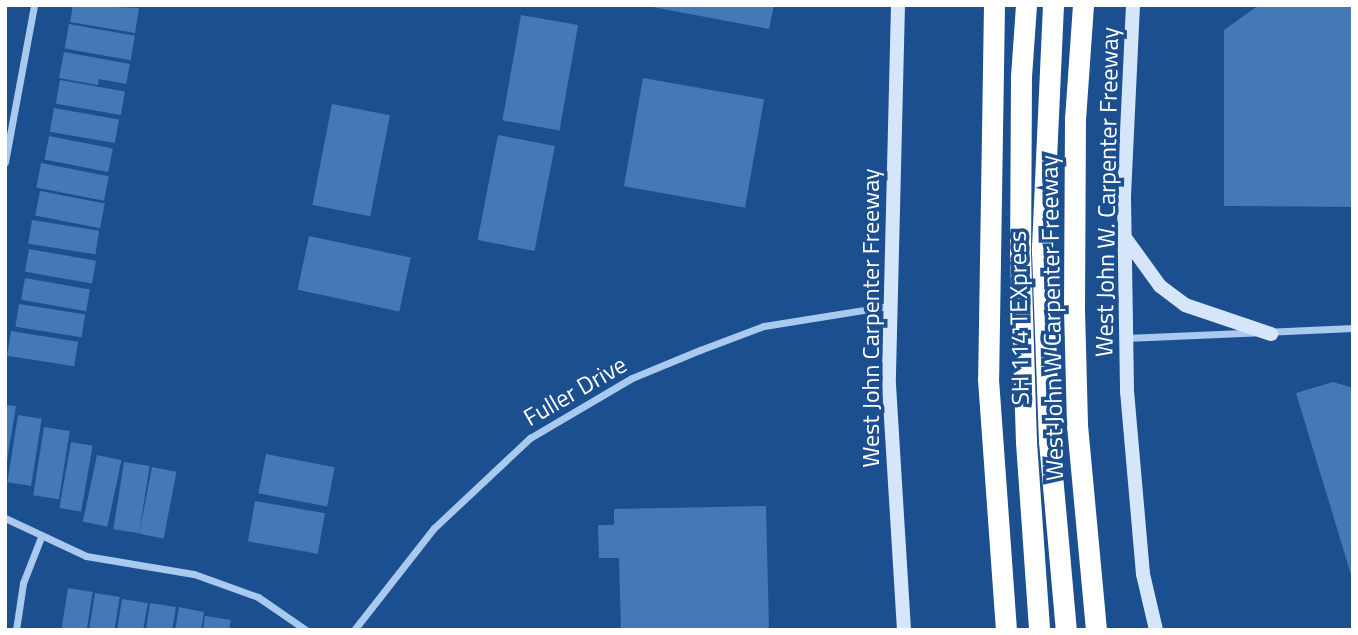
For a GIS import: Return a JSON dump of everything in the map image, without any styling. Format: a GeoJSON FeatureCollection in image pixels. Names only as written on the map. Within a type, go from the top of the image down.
{"type":"FeatureCollection","features":[{"type":"Feature","properties":{"kind":"highway"},"geometry":{"type":"LineString","coordinates":[[993,5],[988,379],[1002,624]]}},
{"type":"Feature","properties":{"kind":"highway","name":"SH 114 TEXpress"},"geometry":{"type":"LineString","coordinates":[[1026,5],[1021,76],[1020,251],[1026,442],[1039,630]]}},
{"type":"Feature","properties":{"kind":"highway","name":"SH 114 TEXpress"},"geometry":{"type":"LineString","coordinates":[[1053,5],[1042,251],[1049,441],[1066,630]]}},
{"type":"Feature","properties":{"kind":"highway","name":"West John W Carpenter Freeway"},"geometry":{"type":"LineString","coordinates":[[1083,5],[1075,118],[1074,309],[1078,438],[1096,630]]}},
{"type":"Feature","properties":{"kind":"main road","name":"West John Carpenter Freeway"},"geometry":{"type":"LineString","coordinates":[[898,5],[889,385],[904,630]]}},
{"type":"Feature","properties":{"kind":"main road","name":"West John W. Carpenter Freeway"},"geometry":{"type":"LineString","coordinates":[[1133,5],[1125,236],[1125,338],[1143,573],[1156,630]]}},
{"type":"Feature","properties":{"kind":"main road"},"geometry":{"type":"LineString","coordinates":[[1125,236],[1160,286],[1185,304],[1271,334]]}},
{"type":"Feature","properties":{"kind":"street"},"geometry":{"type":"LineString","coordinates":[[5,162],[34,5]]}},
{"type":"Feature","properties":{"kind":"street","name":"Fuller Drive"},"geometry":{"type":"LineString","coordinates":[[354,630],[434,527],[530,438],[632,378],[700,349],[764,326],[889,306]]}},
{"type":"Feature","properties":{"kind":"street"},"geometry":{"type":"LineString","coordinates":[[1125,338],[1271,334],[1353,328]]}},
{"type":"Feature","properties":{"kind":"street"},"geometry":{"type":"LineString","coordinates":[[5,518],[86,556],[194,574],[258,597],[306,630]]}},
{"type":"Feature","properties":{"kind":"street"},"geometry":{"type":"LineString","coordinates":[[16,630],[23,583],[41,537]]}},
{"type":"Feature","properties":{"kind":"building"},"geometry":{"type":"Polygon","coordinates":[[[73,5],[139,8],[135,33],[70,22],[73,5]]]}},
{"type":"Feature","properties":{"kind":"building"},"geometry":{"type":"Polygon","coordinates":[[[642,5],[774,5],[769,29],[642,5]]]}},
{"type":"Feature","properties":{"kind":"building"},"geometry":{"type":"Polygon","coordinates":[[[1259,5],[1353,5],[1353,207],[1224,206],[1224,30],[1259,5]]]}},
{"type":"Feature","properties":{"kind":"building"},"geometry":{"type":"Polygon","coordinates":[[[521,15],[578,25],[560,130],[502,120],[521,15]]]}},
{"type":"Feature","properties":{"kind":"building"},"geometry":{"type":"Polygon","coordinates":[[[69,24],[135,36],[131,60],[65,49],[69,24]]]}},
{"type":"Feature","properties":{"kind":"building"},"geometry":{"type":"Polygon","coordinates":[[[64,52],[130,64],[126,84],[99,79],[98,85],[59,78],[64,52]]]}},
{"type":"Feature","properties":{"kind":"building"},"geometry":{"type":"Polygon","coordinates":[[[643,78],[764,99],[745,208],[624,186],[643,78]]]}},
{"type":"Feature","properties":{"kind":"building"},"geometry":{"type":"Polygon","coordinates":[[[60,80],[125,91],[121,115],[56,104],[60,80]]]}},
{"type":"Feature","properties":{"kind":"building"},"geometry":{"type":"Polygon","coordinates":[[[332,104],[390,115],[370,216],[312,205],[332,104]]]}},
{"type":"Feature","properties":{"kind":"building"},"geometry":{"type":"Polygon","coordinates":[[[54,108],[119,119],[115,143],[50,132],[54,108]]]}},
{"type":"Feature","properties":{"kind":"building"},"geometry":{"type":"Polygon","coordinates":[[[498,135],[555,146],[535,251],[478,240],[498,135]]]}},
{"type":"Feature","properties":{"kind":"building"},"geometry":{"type":"Polygon","coordinates":[[[49,136],[113,148],[108,172],[44,160],[49,136]]]}},
{"type":"Feature","properties":{"kind":"building"},"geometry":{"type":"Polygon","coordinates":[[[41,163],[109,176],[104,201],[36,188],[41,163]]]}},
{"type":"Feature","properties":{"kind":"building"},"geometry":{"type":"Polygon","coordinates":[[[40,191],[105,204],[100,228],[35,216],[40,191]]]}},
{"type":"Feature","properties":{"kind":"building"},"geometry":{"type":"Polygon","coordinates":[[[32,220],[99,231],[95,254],[28,244],[32,220]]]}},
{"type":"Feature","properties":{"kind":"building"},"geometry":{"type":"Polygon","coordinates":[[[309,236],[411,258],[399,311],[298,290],[309,236]]]}},
{"type":"Feature","properties":{"kind":"building"},"geometry":{"type":"Polygon","coordinates":[[[29,249],[96,261],[92,283],[25,272],[29,249]]]}},
{"type":"Feature","properties":{"kind":"building"},"geometry":{"type":"Polygon","coordinates":[[[25,278],[90,289],[86,311],[21,300],[25,278]]]}},
{"type":"Feature","properties":{"kind":"building"},"geometry":{"type":"Polygon","coordinates":[[[19,304],[85,314],[82,337],[15,327],[19,304]]]}},
{"type":"Feature","properties":{"kind":"building"},"geometry":{"type":"Polygon","coordinates":[[[11,331],[78,342],[74,366],[7,356],[11,331]]]}},
{"type":"Feature","properties":{"kind":"building"},"geometry":{"type":"Polygon","coordinates":[[[1333,382],[1353,388],[1352,578],[1296,393],[1333,382]]]}},
{"type":"Feature","properties":{"kind":"building"},"geometry":{"type":"Polygon","coordinates":[[[5,405],[16,406],[7,461],[5,461],[5,405]]]}},
{"type":"Feature","properties":{"kind":"building"},"geometry":{"type":"Polygon","coordinates":[[[18,415],[42,419],[31,486],[7,482],[18,415]]]}},
{"type":"Feature","properties":{"kind":"building"},"geometry":{"type":"Polygon","coordinates":[[[44,427],[70,431],[59,499],[33,495],[44,427]]]}},
{"type":"Feature","properties":{"kind":"building"},"geometry":{"type":"Polygon","coordinates":[[[71,442],[93,446],[81,512],[59,508],[71,442]]]}},
{"type":"Feature","properties":{"kind":"building"},"geometry":{"type":"Polygon","coordinates":[[[266,454],[335,467],[327,507],[258,493],[266,454]]]}},
{"type":"Feature","properties":{"kind":"building"},"geometry":{"type":"Polygon","coordinates":[[[97,455],[121,460],[107,527],[83,522],[97,455]]]}},
{"type":"Feature","properties":{"kind":"building"},"geometry":{"type":"Polygon","coordinates":[[[124,462],[150,466],[139,533],[113,529],[124,462]]]}},
{"type":"Feature","properties":{"kind":"building"},"geometry":{"type":"Polygon","coordinates":[[[152,467],[177,472],[164,539],[139,534],[152,467]]]}},
{"type":"Feature","properties":{"kind":"building"},"geometry":{"type":"Polygon","coordinates":[[[255,501],[325,513],[318,554],[248,541],[255,501]]]}},
{"type":"Feature","properties":{"kind":"building"},"geometry":{"type":"Polygon","coordinates":[[[766,506],[769,630],[621,630],[619,558],[599,558],[598,525],[614,525],[614,509],[766,506]]]}},
{"type":"Feature","properties":{"kind":"building"},"geometry":{"type":"Polygon","coordinates":[[[68,588],[93,592],[87,630],[61,630],[68,588]]]}},
{"type":"Feature","properties":{"kind":"building"},"geometry":{"type":"Polygon","coordinates":[[[95,593],[120,597],[114,630],[89,630],[95,593]]]}},
{"type":"Feature","properties":{"kind":"building"},"geometry":{"type":"Polygon","coordinates":[[[122,599],[148,603],[143,630],[117,630],[122,599]]]}},
{"type":"Feature","properties":{"kind":"building"},"geometry":{"type":"Polygon","coordinates":[[[150,603],[176,607],[172,630],[146,630],[150,603]]]}},
{"type":"Feature","properties":{"kind":"building"},"geometry":{"type":"Polygon","coordinates":[[[179,607],[204,612],[201,630],[175,630],[179,607]]]}},
{"type":"Feature","properties":{"kind":"building"},"geometry":{"type":"Polygon","coordinates":[[[205,616],[231,620],[229,630],[203,630],[205,616]]]}}]}
